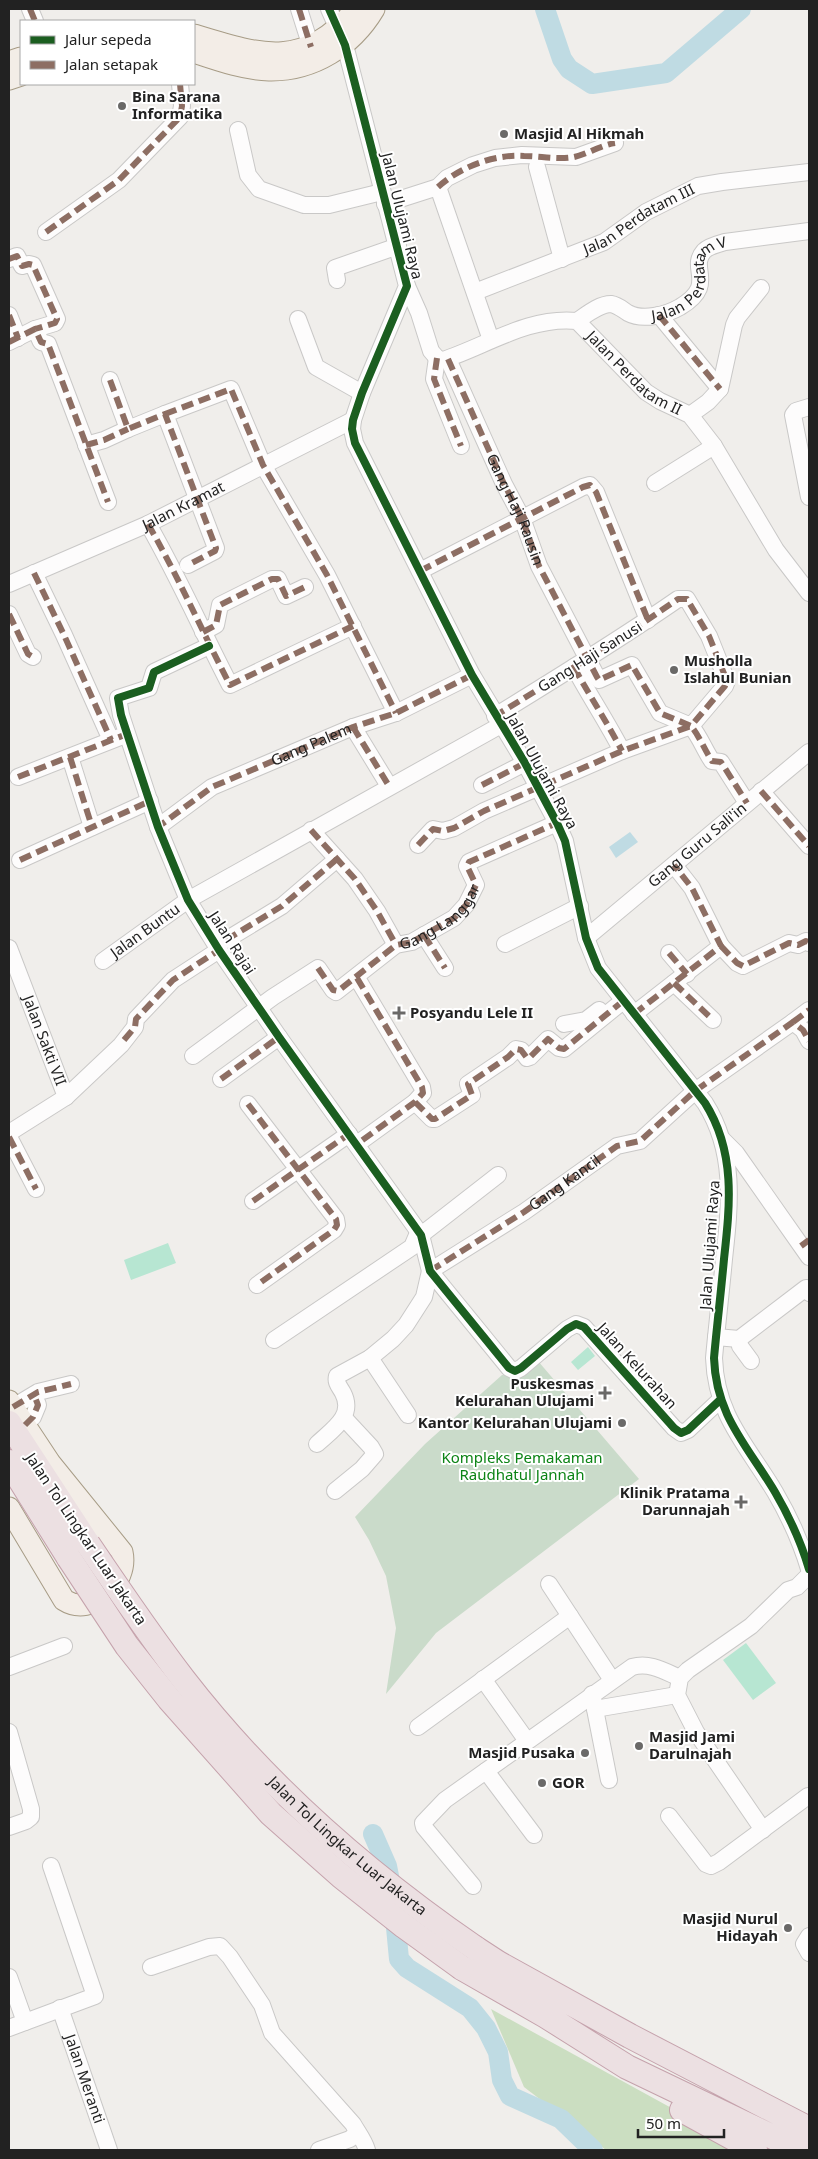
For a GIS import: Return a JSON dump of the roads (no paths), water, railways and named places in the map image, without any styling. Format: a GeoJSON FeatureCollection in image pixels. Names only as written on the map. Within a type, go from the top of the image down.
{"type":"FeatureCollection","features":[{"type":"Feature","properties":{"kind":"highway","name":"Jalan Tol Lingkar Luar Jakarta"},"geometry":{"type":"LineString","coordinates":[[14,1414],[88,1544],[184,1681],[232,1737],[290,1799],[354,1858],[396,1891],[476,1948],[512,1971],[630,2036],[809,2129]]}},
{"type":"Feature","properties":{"kind":"highway","name":"Jalan Tol Lingkar Luar Jakarta"},"geometry":{"type":"LineString","coordinates":[[9,1462],[127,1646],[169,1699],[272,1814],[341,1876],[404,1926],[462,1968],[546,2016],[626,2067],[800,2150]]}},
{"type":"Feature","properties":{"kind":"highway"},"geometry":{"type":"LineString","coordinates":[[626,2067],[636,2080],[667,2102],[755,2150]]}},
{"type":"Feature","properties":{"kind":"main road"},"geometry":{"type":"LineString","coordinates":[[195,35],[238,49],[271,53],[312,46],[341,38],[356,9]]}},
{"type":"Feature","properties":{"kind":"main road"},"geometry":{"type":"LineString","coordinates":[[195,52],[232,64],[269,70],[302,66],[323,57],[374,9]]}},
{"type":"Feature","properties":{"kind":"main road"},"geometry":{"type":"LineString","coordinates":[[9,1508],[64,1600],[72,1606],[82,1606],[100,1599],[118,1581],[124,1567],[122,1552],[50,1463],[14,1414]]}},
{"type":"Feature","properties":{"kind":"street"},"geometry":{"type":"LineString","coordinates":[[299,9],[312,46]]}},
{"type":"Feature","properties":{"kind":"street","name":"Jalan Ulujami Raya"},"geometry":{"type":"LineString","coordinates":[[328,9],[341,38],[398,246],[407,286],[362,393],[353,420],[352,430],[355,443],[472,675],[525,763],[558,823],[566,841],[586,938],[598,968],[711,1112],[723,1140],[729,1169],[730,1200],[716,1336],[715,1379],[720,1400],[730,1422],[787,1515],[808,1559]]}},
{"type":"Feature","properties":{"kind":"street"},"geometry":{"type":"LineString","coordinates":[[46,232],[119,180],[180,117],[182,106],[180,85]]}},
{"type":"Feature","properties":{"kind":"street"},"geometry":{"type":"LineString","coordinates":[[238,130],[248,175],[259,189],[304,205],[329,205],[384,198],[438,187],[447,178],[495,158],[535,162],[576,157],[615,143]]}},
{"type":"Feature","properties":{"kind":"street"},"geometry":{"type":"LineString","coordinates":[[535,162],[562,259]]}},
{"type":"Feature","properties":{"kind":"street","name":"Jalan Perdatam III"},"geometry":{"type":"LineString","coordinates":[[475,292],[604,242],[646,212],[698,186],[809,172]]}},
{"type":"Feature","properties":{"kind":"street"},"geometry":{"type":"LineString","coordinates":[[438,187],[491,340]]}},
{"type":"Feature","properties":{"kind":"street","name":"Jalan Perdatam V"},"geometry":{"type":"LineString","coordinates":[[577,321],[600,307],[611,304],[641,317],[659,315],[678,308],[695,298],[701,285],[699,262],[703,252],[711,246],[725,242],[809,231]]}},
{"type":"Feature","properties":{"kind":"street"},"geometry":{"type":"LineString","coordinates":[[337,280],[335,268],[398,246]]}},
{"type":"Feature","properties":{"kind":"street"},"geometry":{"type":"LineString","coordinates":[[9,259],[17,256],[22,266],[33,264],[57,319],[55,323],[35,328],[13,340],[9,315]]}},
{"type":"Feature","properties":{"kind":"street"},"geometry":{"type":"LineString","coordinates":[[407,286],[419,313],[431,351],[442,358],[434,379],[461,446]]}},
{"type":"Feature","properties":{"kind":"street"},"geometry":{"type":"LineString","coordinates":[[690,415],[708,402],[720,389],[734,325],[737,318],[760,288]]}},
{"type":"Feature","properties":{"kind":"street"},"geometry":{"type":"LineString","coordinates":[[659,315],[720,389]]}},
{"type":"Feature","properties":{"kind":"street"},"geometry":{"type":"LineString","coordinates":[[298,319],[312,362],[316,367],[362,393]]}},
{"type":"Feature","properties":{"kind":"street","name":"Jalan Perdatam II"},"geometry":{"type":"LineString","coordinates":[[442,358],[548,321],[577,321],[646,392],[690,415],[714,446],[776,550],[807,587]]}},
{"type":"Feature","properties":{"kind":"street"},"geometry":{"type":"LineString","coordinates":[[35,328],[41,342],[48,346],[108,502]]}},
{"type":"Feature","properties":{"kind":"street","name":"Gang Haji Rausin"},"geometry":{"type":"LineString","coordinates":[[442,358],[522,518],[539,566],[580,662]]}},
{"type":"Feature","properties":{"kind":"street"},"geometry":{"type":"LineString","coordinates":[[110,380],[128,429]]}},
{"type":"Feature","properties":{"kind":"street"},"geometry":{"type":"LineString","coordinates":[[86,445],[104,440],[231,389],[263,465],[327,575],[396,713]]}},
{"type":"Feature","properties":{"kind":"street"},"geometry":{"type":"LineString","coordinates":[[809,407],[796,411],[793,415],[809,497]]}},
{"type":"Feature","properties":{"kind":"street"},"geometry":{"type":"LineString","coordinates":[[166,414],[216,550],[188,565]]}},
{"type":"Feature","properties":{"kind":"street","name":"Jalan Kramat"},"geometry":{"type":"LineString","coordinates":[[9,584],[148,524],[353,420]]}},
{"type":"Feature","properties":{"kind":"street"},"geometry":{"type":"LineString","coordinates":[[655,483],[714,446]]}},
{"type":"Feature","properties":{"kind":"street"},"geometry":{"type":"LineString","coordinates":[[420,572],[522,518],[590,485],[596,492],[648,620]]}},
{"type":"Feature","properties":{"kind":"street"},"geometry":{"type":"LineString","coordinates":[[148,524],[175,572],[230,685],[353,626]]}},
{"type":"Feature","properties":{"kind":"street"},"geometry":{"type":"LineString","coordinates":[[34,573],[111,740]]}},
{"type":"Feature","properties":{"kind":"street"},"geometry":{"type":"LineString","coordinates":[[206,639],[216,624],[220,605],[272,579],[278,579],[286,596],[305,587]]}},
{"type":"Feature","properties":{"kind":"street","name":"Gang Haji Sanusi"},"geometry":{"type":"LineString","coordinates":[[498,720],[580,662],[684,597],[709,636],[727,681],[725,686],[691,726]]}},
{"type":"Feature","properties":{"kind":"street"},"geometry":{"type":"LineString","coordinates":[[9,614],[28,654],[33,657]]}},
{"type":"Feature","properties":{"kind":"street","name":"Jalan Rajai"},"geometry":{"type":"LineString","coordinates":[[206,639],[154,672],[150,688],[118,698],[127,734],[158,827],[188,900],[223,945],[259,1008],[279,1038],[420,1234],[430,1271]]}},
{"type":"Feature","properties":{"kind":"street"},"geometry":{"type":"LineString","coordinates":[[580,662],[599,680],[632,665],[660,713],[691,726],[700,736],[705,750],[712,761],[721,762],[747,803]]}},
{"type":"Feature","properties":{"kind":"street"},"geometry":{"type":"LineString","coordinates":[[580,662],[596,708],[604,717],[622,751]]}},
{"type":"Feature","properties":{"kind":"street","name":"Gang Palem"},"geometry":{"type":"LineString","coordinates":[[158,827],[212,787],[353,727],[396,713],[472,675]]}},
{"type":"Feature","properties":{"kind":"street"},"geometry":{"type":"LineString","coordinates":[[188,900],[389,786],[498,720]]}},
{"type":"Feature","properties":{"kind":"street"},"geometry":{"type":"LineString","coordinates":[[418,845],[433,829],[443,831],[454,828],[484,811],[622,751],[691,726]]}},
{"type":"Feature","properties":{"kind":"street"},"geometry":{"type":"LineString","coordinates":[[353,727],[389,786]]}},
{"type":"Feature","properties":{"kind":"street"},"geometry":{"type":"LineString","coordinates":[[18,777],[127,734]]}},
{"type":"Feature","properties":{"kind":"street","name":"Gang Guru Sali'in"},"geometry":{"type":"LineString","coordinates":[[586,938],[809,752]]}},
{"type":"Feature","properties":{"kind":"street"},"geometry":{"type":"LineString","coordinates":[[70,757],[92,827]]}},
{"type":"Feature","properties":{"kind":"street"},"geometry":{"type":"LineString","coordinates":[[482,785],[525,763]]}},
{"type":"Feature","properties":{"kind":"street"},"geometry":{"type":"LineString","coordinates":[[761,791],[809,846]]}},
{"type":"Feature","properties":{"kind":"street"},"geometry":{"type":"LineString","coordinates":[[20,860],[150,801]]}},
{"type":"Feature","properties":{"kind":"street","name":"Gang Langgar"},"geometry":{"type":"LineString","coordinates":[[259,1008],[318,968],[334,992],[338,991],[396,946],[412,942],[454,918],[466,905],[476,885],[468,866],[469,862],[558,823]]}},
{"type":"Feature","properties":{"kind":"street"},"geometry":{"type":"LineString","coordinates":[[311,830],[355,879],[377,911],[396,946]]}},
{"type":"Feature","properties":{"kind":"street"},"geometry":{"type":"LineString","coordinates":[[66,1097],[128,1035],[136,1018],[142,1014],[173,980],[282,906],[337,859]]}},
{"type":"Feature","properties":{"kind":"street"},"geometry":{"type":"LineString","coordinates":[[674,865],[692,888],[721,946],[737,963],[743,966],[788,943],[798,945],[804,941],[809,943]]}},
{"type":"Feature","properties":{"kind":"street","name":"Jalan Buntu"},"geometry":{"type":"LineString","coordinates":[[103,961],[188,900]]}},
{"type":"Feature","properties":{"kind":"street"},"geometry":{"type":"LineString","coordinates":[[505,944],[580,906]]}},
{"type":"Feature","properties":{"kind":"street"},"geometry":{"type":"LineString","coordinates":[[424,935],[445,968]]}},
{"type":"Feature","properties":{"kind":"street"},"geometry":{"type":"LineString","coordinates":[[634,1014],[721,946]]}},
{"type":"Feature","properties":{"kind":"street","name":"Jalan Sakti VII"},"geometry":{"type":"LineString","coordinates":[[9,948],[66,1097],[9,1133]]}},
{"type":"Feature","properties":{"kind":"street"},"geometry":{"type":"LineString","coordinates":[[669,952],[680,979],[714,1020]]}},
{"type":"Feature","properties":{"kind":"street"},"geometry":{"type":"LineString","coordinates":[[253,1201],[298,1171],[415,1102],[423,1093],[422,1087],[357,978]]}},
{"type":"Feature","properties":{"kind":"street"},"geometry":{"type":"LineString","coordinates":[[564,1024],[586,1020],[608,1001],[619,996]]}},
{"type":"Feature","properties":{"kind":"street"},"geometry":{"type":"LineString","coordinates":[[415,1102],[432,1120],[435,1119],[472,1095],[468,1084],[508,1057],[516,1049],[521,1050],[527,1058],[530,1058],[548,1039],[559,1048],[564,1049],[619,996]]}},
{"type":"Feature","properties":{"kind":"street"},"geometry":{"type":"LineString","coordinates":[[193,1056],[259,1008]]}},
{"type":"Feature","properties":{"kind":"street","name":"Gang Kancil"},"geometry":{"type":"LineString","coordinates":[[430,1271],[524,1212],[618,1146],[637,1142],[695,1091],[809,1010]]}},
{"type":"Feature","properties":{"kind":"street"},"geometry":{"type":"LineString","coordinates":[[793,1022],[803,1030],[809,1041]]}},
{"type":"Feature","properties":{"kind":"street"},"geometry":{"type":"LineString","coordinates":[[221,1080],[279,1038]]}},
{"type":"Feature","properties":{"kind":"street"},"geometry":{"type":"LineString","coordinates":[[248,1104],[336,1219],[337,1225],[334,1230],[257,1285]]}},
{"type":"Feature","properties":{"kind":"street"},"geometry":{"type":"LineString","coordinates":[[9,1137],[36,1189]]}},
{"type":"Feature","properties":{"kind":"street"},"geometry":{"type":"LineString","coordinates":[[723,1140],[736,1152],[806,1248]]}},
{"type":"Feature","properties":{"kind":"street"},"geometry":{"type":"LineString","coordinates":[[274,1340],[412,1248],[420,1234],[498,1175]]}},
{"type":"Feature","properties":{"kind":"street"},"geometry":{"type":"LineString","coordinates":[[317,1444],[344,1418],[347,1401],[336,1382],[337,1376],[370,1358],[393,1339],[416,1313],[424,1297],[430,1271]]}},
{"type":"Feature","properties":{"kind":"street","name":"Jalan Kelurahan"},"geometry":{"type":"LineString","coordinates":[[430,1271],[509,1368],[515,1371],[567,1329],[576,1324],[584,1327],[674,1428],[681,1433],[688,1430],[720,1400]]}},
{"type":"Feature","properties":{"kind":"street"},"geometry":{"type":"LineString","coordinates":[[716,1336],[739,1339],[806,1288],[809,1293]]}},
{"type":"Feature","properties":{"kind":"street"},"geometry":{"type":"LineString","coordinates":[[739,1339],[740,1346],[750,1361]]}},
{"type":"Feature","properties":{"kind":"street"},"geometry":{"type":"LineString","coordinates":[[370,1358],[408,1415]]}},
{"type":"Feature","properties":{"kind":"street"},"geometry":{"type":"LineString","coordinates":[[14,1414],[38,1392],[71,1384]]}},
{"type":"Feature","properties":{"kind":"street"},"geometry":{"type":"LineString","coordinates":[[335,1491],[366,1465],[375,1454],[371,1447],[344,1418]]}},
{"type":"Feature","properties":{"kind":"street"},"geometry":{"type":"LineString","coordinates":[[763,1830],[707,1748],[677,1695],[680,1678],[688,1670],[753,1624],[769,1617],[794,1597],[797,1586],[809,1575]]}},
{"type":"Feature","properties":{"kind":"street"},"geometry":{"type":"LineString","coordinates":[[549,1584],[612,1680]]}},
{"type":"Feature","properties":{"kind":"street"},"geometry":{"type":"LineString","coordinates":[[418,1727],[570,1616]]}},
{"type":"Feature","properties":{"kind":"street"},"geometry":{"type":"LineString","coordinates":[[9,1665],[64,1646]]}},
{"type":"Feature","properties":{"kind":"street"},"geometry":{"type":"LineString","coordinates":[[473,1886],[424,1827],[423,1823],[445,1800],[527,1741],[593,1702],[612,1680],[632,1667],[642,1664],[652,1666],[680,1678]]}},
{"type":"Feature","properties":{"kind":"street"},"geometry":{"type":"LineString","coordinates":[[482,1679],[527,1741]]}},
{"type":"Feature","properties":{"kind":"street"},"geometry":{"type":"LineString","coordinates":[[593,1702],[677,1695]]}},
{"type":"Feature","properties":{"kind":"street"},"geometry":{"type":"LineString","coordinates":[[593,1702],[609,1780]]}},
{"type":"Feature","properties":{"kind":"street"},"geometry":{"type":"LineString","coordinates":[[9,1736],[31,1810],[30,1817],[26,1821],[9,1826]]}},
{"type":"Feature","properties":{"kind":"street"},"geometry":{"type":"LineString","coordinates":[[486,1771],[534,1835]]}},
{"type":"Feature","properties":{"kind":"street"},"geometry":{"type":"LineString","coordinates":[[669,1816],[706,1864],[711,1866],[808,1796]]}},
{"type":"Feature","properties":{"kind":"street"},"geometry":{"type":"LineString","coordinates":[[9,2028],[94,1996],[51,1866]]}},
{"type":"Feature","properties":{"kind":"street"},"geometry":{"type":"LineString","coordinates":[[809,1936],[804,1944],[809,1953]]}},
{"type":"Feature","properties":{"kind":"street"},"geometry":{"type":"LineString","coordinates":[[151,1968],[209,1947],[220,1946],[262,2005],[272,2033],[353,2124],[357,2133],[365,2142],[367,2150]]}},
{"type":"Feature","properties":{"kind":"street"},"geometry":{"type":"LineString","coordinates":[[9,1977],[26,2022]]}},
{"type":"Feature","properties":{"kind":"street","name":"Jalan Meranti"},"geometry":{"type":"LineString","coordinates":[[60,2008],[110,2150]]}},
{"type":"Feature","properties":{"kind":"street"},"geometry":{"type":"LineString","coordinates":[[319,2150],[350,2139],[357,2133]]}},
{"type":"Feature","properties":{"kind":"water"},"geometry":{"type":"Polygon","coordinates":[[[630,832],[638,842],[616,858],[609,847],[630,832]]]}},
{"type":"Feature","properties":{"kind":"waterway"},"geometry":{"type":"LineString","coordinates":[[545,9],[562,59],[569,69],[592,84],[666,73],[741,9]]}},
{"type":"Feature","properties":{"kind":"waterway"},"geometry":{"type":"LineString","coordinates":[[373,1834],[387,1866],[393,1896],[399,1959],[407,1968],[470,2008],[486,2028],[498,2052],[502,2080],[510,2096],[561,2119],[593,2150]]}},
{"type":"Feature","properties":{"kind":"place","name":"Bina Sarana Informatika"},"geometry":{"type":"Point","coordinates":[122,106]}},
{"type":"Feature","properties":{"kind":"place","name":"Masjid Al Hikmah"},"geometry":{"type":"Point","coordinates":[504,134]}},
{"type":"Feature","properties":{"kind":"place","name":"Musholla Islahul Bunian"},"geometry":{"type":"Point","coordinates":[674,670]}},
{"type":"Feature","properties":{"kind":"place","name":"Posyandu Lele II"},"geometry":{"type":"Point","coordinates":[399,1013]}},
{"type":"Feature","properties":{"kind":"place","name":"Puskesmas Kelurahan Ulujami"},"geometry":{"type":"Point","coordinates":[605,1393]}},
{"type":"Feature","properties":{"kind":"place","name":"Kantor Kelurahan Ulujami"},"geometry":{"type":"Point","coordinates":[622,1423]}},
{"type":"Feature","properties":{"kind":"place","name":"Klinik Pratama Darunnajah"},"geometry":{"type":"Point","coordinates":[741,1502]}},
{"type":"Feature","properties":{"kind":"place","name":"Masjid Jami Darulnajah"},"geometry":{"type":"Point","coordinates":[639,1746]}},
{"type":"Feature","properties":{"kind":"place","name":"Masjid Pusaka"},"geometry":{"type":"Point","coordinates":[585,1753]}},
{"type":"Feature","properties":{"kind":"place","name":"GOR"},"geometry":{"type":"Point","coordinates":[542,1783]}},
{"type":"Feature","properties":{"kind":"place","name":"Masjid Nurul Hidayah"},"geometry":{"type":"Point","coordinates":[788,1928]}},
{"type":"Feature","properties":{"kind":"park label","name":"Kompleks Pemakaman Raudhatul Jannah"},"geometry":{"type":"Point","coordinates":[522,1466]}}]}
